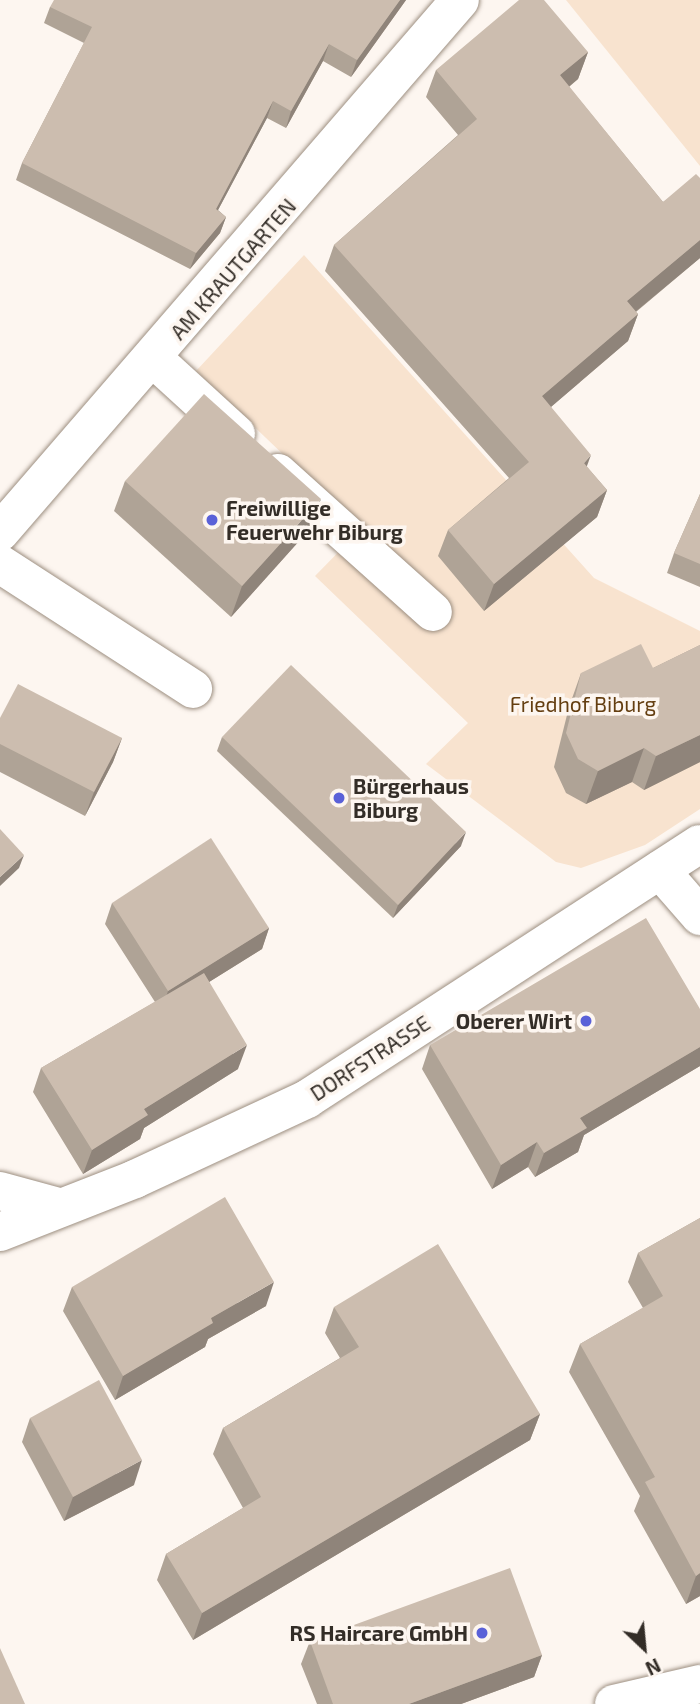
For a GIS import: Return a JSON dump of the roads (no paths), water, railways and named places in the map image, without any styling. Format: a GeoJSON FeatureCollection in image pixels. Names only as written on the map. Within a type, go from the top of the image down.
{"type":"FeatureCollection","features":[{"type":"Feature","properties":{"kind":"street","name":"AM KRAUTGARTEN"},"geometry":{"type":"LineString","coordinates":[[0,532],[154,359],[460,0]]}},
{"type":"Feature","properties":{"kind":"street"},"geometry":{"type":"LineString","coordinates":[[154,359],[433,612]]}},
{"type":"Feature","properties":{"kind":"street"},"geometry":{"type":"LineString","coordinates":[[0,564],[193,689]]}},
{"type":"Feature","properties":{"kind":"street","name":"DORFSTRASSE"},"geometry":{"type":"LineString","coordinates":[[0,1232],[135,1179],[307,1099],[700,844]]}},
{"type":"Feature","properties":{"kind":"street"},"geometry":{"type":"LineString","coordinates":[[660,870],[700,916]]}},
{"type":"Feature","properties":{"kind":"street"},"geometry":{"type":"LineString","coordinates":[[0,1191],[58,1207]]}},
{"type":"Feature","properties":{"kind":"street"},"geometry":{"type":"LineString","coordinates":[[614,1704],[700,1684]]}},
{"type":"Feature","properties":{"kind":"place","name":"Freiwillige Feuerwehr Biburg"},"geometry":{"type":"Point","coordinates":[212,520]}},
{"type":"Feature","properties":{"kind":"place","name":"Bürgerhaus Biburg"},"geometry":{"type":"Point","coordinates":[339,798]}},
{"type":"Feature","properties":{"kind":"place","name":"Oberer Wirt"},"geometry":{"type":"Point","coordinates":[586,1021]}},
{"type":"Feature","properties":{"kind":"place","name":"RS Haircare GmbH"},"geometry":{"type":"Point","coordinates":[482,1633]}},
{"type":"Feature","properties":{"kind":"park label","name":"Friedhof Biburg"},"geometry":{"type":"Point","coordinates":[583,704]}}]}
